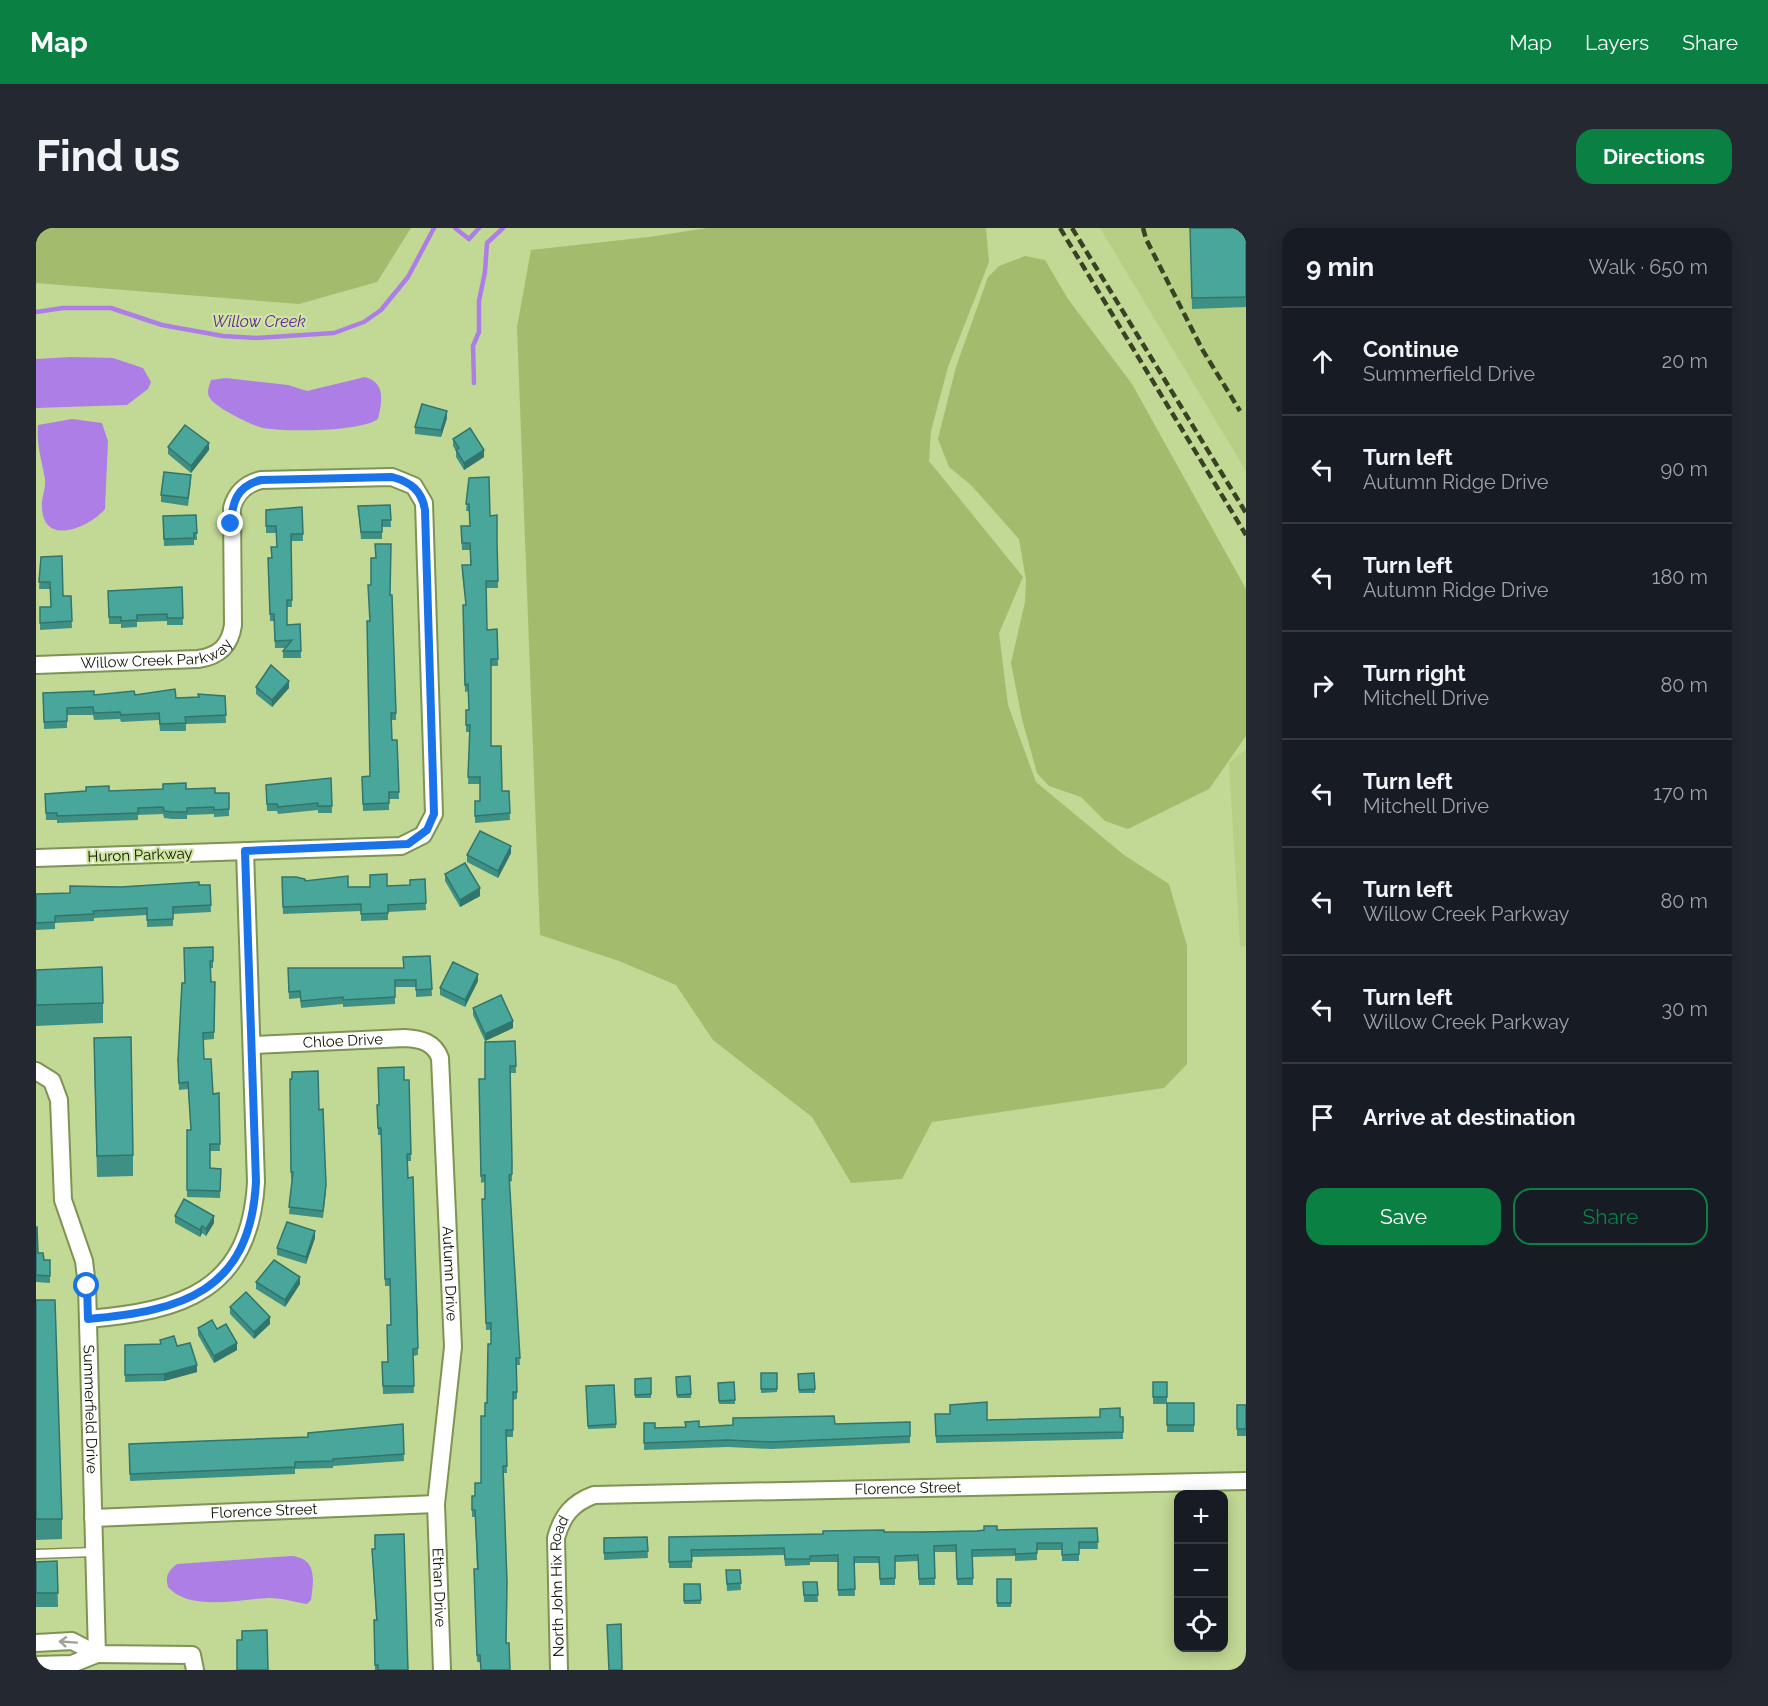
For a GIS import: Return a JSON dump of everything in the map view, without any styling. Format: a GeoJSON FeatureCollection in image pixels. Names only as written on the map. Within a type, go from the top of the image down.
{"type":"FeatureCollection","features":[{"type":"Feature","properties":{"kind":"street","name":"Willow Creek Parkway"},"geometry":{"type":"LineString","coordinates":[[36,665],[198,659],[218,654],[230,640],[233,625],[232,508],[240,491],[250,484],[261,480],[392,477],[414,486]]}},
{"type":"Feature","properties":{"kind":"street","name":"Huron Parkway"},"geometry":{"type":"LineString","coordinates":[[36,858],[401,846],[419,838],[430,825],[434,805],[425,510],[421,496],[414,486]]}},
{"type":"Feature","properties":{"kind":"street"},"geometry":{"type":"LineString","coordinates":[[88,1319],[137,1315],[184,1302],[211,1285],[240,1249],[249,1226],[255,1197],[253,1045],[245,851]]}},
{"type":"Feature","properties":{"kind":"street","name":"Chloe Drive"},"geometry":{"type":"LineString","coordinates":[[253,1045],[405,1038],[420,1039],[432,1046]]}},
{"type":"Feature","properties":{"kind":"street","name":"Autumn Drive"},"geometry":{"type":"LineString","coordinates":[[432,1046],[442,1067],[453,1347],[436,1504]]}},
{"type":"Feature","properties":{"kind":"street","name":"Summerfield Drive"},"geometry":{"type":"LineString","coordinates":[[36,1071],[52,1082],[59,1100],[63,1200],[84,1261],[88,1319],[97,1654]]}},
{"type":"Feature","properties":{"kind":"street","name":"Florence Street"},"geometry":{"type":"LineString","coordinates":[[571,1507],[583,1499],[603,1494],[1246,1481]]}},
{"type":"Feature","properties":{"kind":"street","name":"Florence Street"},"geometry":{"type":"LineString","coordinates":[[93,1518],[436,1504]]}},
{"type":"Feature","properties":{"kind":"street","name":"Ethan Drive"},"geometry":{"type":"LineString","coordinates":[[436,1504],[442,1670]]}},
{"type":"Feature","properties":{"kind":"street","name":"North John Hix Road"},"geometry":{"type":"LineString","coordinates":[[559,1670],[556,1538],[560,1523],[571,1507]]}},
{"type":"Feature","properties":{"kind":"street"},"geometry":{"type":"LineString","coordinates":[[36,1642],[72,1641],[97,1654]]}},
{"type":"Feature","properties":{"kind":"street"},"geometry":{"type":"LineString","coordinates":[[36,1665],[72,1664],[97,1654],[192,1655],[195,1670]]}},
{"type":"Feature","properties":{"kind":"lane"},"geometry":{"type":"LineString","coordinates":[[36,1554],[94,1552]]}},
{"type":"Feature","properties":{"kind":"shaded area"},"geometry":{"type":"Polygon","coordinates":[[[36,228],[411,228],[377,282],[299,304],[36,283],[36,228]]]}},
{"type":"Feature","properties":{"kind":"shaded area"},"geometry":{"type":"Polygon","coordinates":[[[707,228],[986,228],[989,262],[948,367],[931,431],[929,461],[1023,577],[999,633],[1008,705],[1036,782],[1124,855],[1169,884],[1187,946],[1187,1064],[1164,1088],[932,1122],[902,1179],[851,1183],[812,1117],[713,1040],[676,985],[619,961],[540,935],[517,327],[531,250],[707,228]]]}},
{"type":"Feature","properties":{"kind":"shaded area"},"geometry":{"type":"Polygon","coordinates":[[[1100,228],[1246,228],[1246,471],[1100,228]]]}},
{"type":"Feature","properties":{"kind":"shaded area"},"geometry":{"type":"Polygon","coordinates":[[[1025,256],[1045,260],[1068,299],[1132,384],[1246,589],[1246,736],[1209,789],[1128,829],[1105,821],[1081,797],[1049,786],[1037,773],[1022,719],[1011,663],[1025,602],[1026,580],[1019,539],[971,485],[949,467],[938,439],[956,367],[988,277],[999,266],[1025,256]]]}},
{"type":"Feature","properties":{"kind":"shaded area"},"geometry":{"type":"Polygon","coordinates":[[[113,358],[143,368],[151,382],[148,389],[127,405],[36,408],[36,359],[113,358]]]}},
{"type":"Feature","properties":{"kind":"shaded area"},"geometry":{"type":"Polygon","coordinates":[[[365,377],[376,384],[381,394],[378,419],[340,429],[263,428],[226,411],[208,394],[211,380],[226,378],[288,385],[307,391],[365,377]]]}},
{"type":"Feature","properties":{"kind":"shaded area"},"geometry":{"type":"Polygon","coordinates":[[[72,419],[102,423],[108,441],[105,509],[89,522],[78,527],[58,530],[50,527],[44,519],[42,504],[45,479],[38,425],[72,419]]]}},
{"type":"Feature","properties":{"kind":"shaded area"},"geometry":{"type":"Polygon","coordinates":[[[1246,749],[1246,946],[1240,946],[1229,763],[1246,749]]]}},
{"type":"Feature","properties":{"kind":"shaded area"},"geometry":{"type":"Polygon","coordinates":[[[291,1556],[306,1561],[312,1571],[311,1600],[307,1604],[269,1598],[202,1602],[177,1595],[168,1587],[168,1574],[177,1564],[291,1556]]]}},
{"type":"Feature","properties":{"kind":"building"},"geometry":{"type":"Polygon","coordinates":[[[1190,228],[1246,228],[1246,297],[1192,298],[1190,228]]]}},
{"type":"Feature","properties":{"kind":"building"},"geometry":{"type":"Polygon","coordinates":[[[422,404],[447,411],[441,430],[415,427],[422,404]]]}},
{"type":"Feature","properties":{"kind":"building"},"geometry":{"type":"Polygon","coordinates":[[[185,425],[209,443],[191,466],[168,447],[185,425]]]}},
{"type":"Feature","properties":{"kind":"building"},"geometry":{"type":"Polygon","coordinates":[[[470,428],[484,450],[464,463],[456,450],[459,448],[453,439],[470,428]]]}},
{"type":"Feature","properties":{"kind":"building"},"geometry":{"type":"Polygon","coordinates":[[[164,472],[191,475],[188,498],[161,495],[164,472]]]}},
{"type":"Feature","properties":{"kind":"building"},"geometry":{"type":"Polygon","coordinates":[[[489,477],[490,516],[497,515],[498,581],[486,581],[487,630],[497,629],[498,659],[491,659],[491,746],[501,746],[502,791],[509,791],[510,813],[475,816],[475,801],[480,801],[480,777],[468,777],[470,725],[466,725],[466,710],[469,710],[468,684],[465,685],[463,605],[466,605],[462,565],[471,565],[470,543],[462,543],[461,526],[470,526],[469,504],[466,504],[469,478],[489,477]]]}},
{"type":"Feature","properties":{"kind":"building"},"geometry":{"type":"Polygon","coordinates":[[[390,505],[391,520],[382,520],[382,532],[361,532],[358,506],[390,505]]]}},
{"type":"Feature","properties":{"kind":"building"},"geometry":{"type":"Polygon","coordinates":[[[302,507],[303,534],[291,534],[292,600],[287,600],[287,625],[300,624],[301,651],[283,651],[292,640],[275,641],[274,614],[270,614],[268,558],[272,558],[271,547],[277,547],[276,526],[266,526],[266,510],[302,507]]]}},
{"type":"Feature","properties":{"kind":"building"},"geometry":{"type":"Polygon","coordinates":[[[196,515],[197,533],[194,533],[194,538],[164,539],[163,516],[196,515]]]}},
{"type":"Feature","properties":{"kind":"building"},"geometry":{"type":"Polygon","coordinates":[[[375,544],[391,544],[390,595],[392,595],[396,713],[391,713],[392,740],[397,740],[399,792],[389,792],[389,803],[363,804],[362,777],[370,776],[367,621],[370,621],[368,585],[371,585],[371,558],[376,558],[375,544]]]}},
{"type":"Feature","properties":{"kind":"building"},"geometry":{"type":"Polygon","coordinates":[[[62,556],[63,596],[71,596],[72,621],[40,623],[40,607],[51,607],[50,582],[39,582],[41,557],[62,556]]]}},
{"type":"Feature","properties":{"kind":"building"},"geometry":{"type":"Polygon","coordinates":[[[182,587],[183,618],[167,618],[167,614],[137,615],[137,620],[121,621],[121,617],[109,617],[108,591],[182,587]]]}},
{"type":"Feature","properties":{"kind":"building"},"geometry":{"type":"Polygon","coordinates":[[[271,665],[289,681],[272,700],[256,687],[271,665]]]}},
{"type":"Feature","properties":{"kind":"building"},"geometry":{"type":"Polygon","coordinates":[[[175,689],[176,698],[199,697],[198,694],[225,696],[226,715],[185,717],[186,723],[160,724],[159,713],[121,715],[120,712],[94,713],[93,707],[67,708],[67,721],[44,722],[43,693],[94,691],[94,695],[134,691],[135,695],[175,689]]]}},
{"type":"Feature","properties":{"kind":"building"},"geometry":{"type":"Polygon","coordinates":[[[331,778],[332,806],[318,806],[318,803],[278,807],[277,804],[267,804],[266,785],[331,778]]]}},
{"type":"Feature","properties":{"kind":"building"},"geometry":{"type":"Polygon","coordinates":[[[186,783],[186,789],[215,788],[215,793],[229,793],[229,809],[187,808],[187,812],[172,812],[164,811],[163,807],[138,808],[138,813],[57,816],[57,813],[46,813],[45,794],[86,791],[86,787],[109,786],[109,791],[163,789],[163,784],[186,783]]]}},
{"type":"Feature","properties":{"kind":"building"},"geometry":{"type":"Polygon","coordinates":[[[480,831],[511,846],[498,871],[467,855],[480,831]]]}},
{"type":"Feature","properties":{"kind":"building"},"geometry":{"type":"Polygon","coordinates":[[[465,863],[480,888],[460,900],[445,874],[465,863]]]}},
{"type":"Feature","properties":{"kind":"building"},"geometry":{"type":"Polygon","coordinates":[[[387,874],[387,886],[410,885],[410,880],[425,879],[426,903],[388,905],[388,913],[361,914],[361,904],[283,907],[282,877],[296,877],[305,879],[305,881],[348,876],[348,887],[370,887],[370,875],[387,874]]]}},
{"type":"Feature","properties":{"kind":"building"},"geometry":{"type":"Polygon","coordinates":[[[199,882],[199,885],[210,885],[211,905],[173,907],[173,919],[147,920],[147,908],[55,916],[55,922],[36,923],[36,894],[70,893],[70,886],[121,887],[199,882]]]}},
{"type":"Feature","properties":{"kind":"building"},"geometry":{"type":"Polygon","coordinates":[[[213,947],[213,961],[210,961],[211,982],[215,982],[214,1032],[203,1033],[204,1059],[211,1059],[213,1094],[219,1093],[220,1144],[210,1144],[210,1168],[221,1169],[220,1191],[187,1190],[187,1130],[191,1130],[188,1082],[179,1083],[178,1060],[182,983],[185,983],[184,948],[213,947]]]}},
{"type":"Feature","properties":{"kind":"building"},"geometry":{"type":"Polygon","coordinates":[[[430,956],[432,989],[416,990],[416,980],[395,980],[395,997],[343,1000],[343,997],[301,1001],[300,991],[289,992],[288,968],[404,968],[403,957],[430,956]]]}},
{"type":"Feature","properties":{"kind":"building"},"geometry":{"type":"Polygon","coordinates":[[[453,962],[478,974],[465,1000],[440,988],[453,962]]]}},
{"type":"Feature","properties":{"kind":"building"},"geometry":{"type":"Polygon","coordinates":[[[102,967],[103,1003],[36,1005],[36,970],[102,967]]]}},
{"type":"Feature","properties":{"kind":"building"},"geometry":{"type":"Polygon","coordinates":[[[501,995],[513,1021],[485,1034],[473,1008],[501,995]]]}},
{"type":"Feature","properties":{"kind":"building"},"geometry":{"type":"Polygon","coordinates":[[[131,1037],[133,1155],[97,1156],[94,1038],[131,1037]]]}},
{"type":"Feature","properties":{"kind":"building"},"geometry":{"type":"Polygon","coordinates":[[[515,1041],[516,1066],[510,1066],[512,1174],[509,1175],[520,1358],[516,1358],[517,1392],[513,1392],[513,1430],[506,1430],[507,1466],[503,1466],[507,1582],[506,1643],[509,1643],[510,1670],[481,1670],[480,1655],[477,1655],[474,1569],[478,1569],[475,1510],[472,1510],[472,1496],[475,1496],[475,1483],[481,1483],[481,1416],[485,1416],[485,1403],[487,1403],[488,1344],[491,1344],[491,1323],[486,1323],[482,1199],[485,1199],[485,1175],[481,1176],[479,1079],[485,1079],[485,1042],[515,1041]]]}},
{"type":"Feature","properties":{"kind":"building"},"geometry":{"type":"Polygon","coordinates":[[[404,1067],[404,1080],[409,1080],[411,1154],[407,1154],[408,1178],[413,1177],[418,1348],[413,1349],[414,1386],[383,1386],[382,1362],[388,1362],[387,1325],[391,1325],[390,1279],[385,1279],[381,1128],[378,1128],[377,1105],[379,1105],[378,1068],[404,1067]]]}},
{"type":"Feature","properties":{"kind":"building"},"geometry":{"type":"Polygon","coordinates":[[[318,1071],[319,1110],[323,1109],[326,1185],[323,1211],[289,1207],[293,1172],[291,1172],[290,1079],[292,1079],[292,1072],[318,1071]]]}},
{"type":"Feature","properties":{"kind":"building"},"geometry":{"type":"Polygon","coordinates":[[[184,1199],[214,1216],[206,1229],[202,1226],[200,1230],[175,1216],[184,1199]]]}},
{"type":"Feature","properties":{"kind":"building"},"geometry":{"type":"Polygon","coordinates":[[[287,1222],[315,1231],[306,1257],[277,1248],[287,1222]]]}},
{"type":"Feature","properties":{"kind":"building"},"geometry":{"type":"Polygon","coordinates":[[[36,1227],[38,1253],[43,1253],[44,1260],[50,1260],[50,1276],[36,1275],[36,1227]]]}},
{"type":"Feature","properties":{"kind":"building"},"geometry":{"type":"Polygon","coordinates":[[[274,1260],[300,1277],[285,1300],[256,1282],[274,1260]]]}},
{"type":"Feature","properties":{"kind":"building"},"geometry":{"type":"Polygon","coordinates":[[[246,1292],[270,1317],[254,1332],[230,1307],[246,1292]]]}},
{"type":"Feature","properties":{"kind":"building"},"geometry":{"type":"Polygon","coordinates":[[[36,1300],[55,1300],[62,1519],[36,1519],[36,1300]]]}},
{"type":"Feature","properties":{"kind":"building"},"geometry":{"type":"Polygon","coordinates":[[[212,1320],[217,1329],[226,1324],[237,1343],[214,1356],[198,1328],[212,1320]]]}},
{"type":"Feature","properties":{"kind":"building"},"geometry":{"type":"Polygon","coordinates":[[[174,1336],[177,1346],[190,1343],[197,1365],[164,1374],[125,1375],[125,1345],[161,1344],[160,1340],[174,1336]]]}},
{"type":"Feature","properties":{"kind":"building"},"geometry":{"type":"Polygon","coordinates":[[[761,1373],[777,1373],[777,1389],[761,1389],[761,1373]]]}},
{"type":"Feature","properties":{"kind":"building"},"geometry":{"type":"Polygon","coordinates":[[[814,1373],[815,1389],[799,1390],[798,1374],[814,1373]]]}},
{"type":"Feature","properties":{"kind":"building"},"geometry":{"type":"Polygon","coordinates":[[[690,1376],[691,1394],[677,1395],[676,1377],[690,1376]]]}},
{"type":"Feature","properties":{"kind":"building"},"geometry":{"type":"Polygon","coordinates":[[[651,1378],[651,1394],[635,1395],[635,1379],[651,1378]]]}},
{"type":"Feature","properties":{"kind":"building"},"geometry":{"type":"Polygon","coordinates":[[[734,1382],[735,1400],[719,1401],[718,1383],[734,1382]]]}},
{"type":"Feature","properties":{"kind":"building"},"geometry":{"type":"Polygon","coordinates":[[[1153,1382],[1167,1382],[1167,1397],[1153,1397],[1153,1382]]]}},
{"type":"Feature","properties":{"kind":"building"},"geometry":{"type":"Polygon","coordinates":[[[614,1385],[616,1424],[588,1426],[586,1386],[614,1385]]]}},
{"type":"Feature","properties":{"kind":"building"},"geometry":{"type":"Polygon","coordinates":[[[987,1402],[987,1420],[1100,1417],[1100,1409],[1120,1408],[1120,1417],[1123,1417],[1123,1432],[936,1436],[935,1414],[950,1414],[950,1405],[987,1402]]]}},
{"type":"Feature","properties":{"kind":"building"},"geometry":{"type":"Polygon","coordinates":[[[1167,1403],[1194,1403],[1194,1425],[1167,1425],[1167,1403]]]}},
{"type":"Feature","properties":{"kind":"building"},"geometry":{"type":"Polygon","coordinates":[[[1237,1405],[1246,1405],[1246,1429],[1237,1429],[1237,1405]]]}},
{"type":"Feature","properties":{"kind":"building"},"geometry":{"type":"Polygon","coordinates":[[[834,1416],[835,1424],[910,1422],[910,1436],[771,1442],[728,1440],[644,1443],[644,1423],[655,1423],[655,1428],[686,1427],[685,1422],[699,1421],[699,1427],[733,1425],[733,1418],[834,1416]]]}},
{"type":"Feature","properties":{"kind":"building"},"geometry":{"type":"Polygon","coordinates":[[[403,1424],[404,1454],[295,1462],[295,1467],[130,1474],[129,1444],[308,1437],[308,1433],[403,1424]]]}},
{"type":"Feature","properties":{"kind":"building"},"geometry":{"type":"Polygon","coordinates":[[[984,1526],[997,1526],[997,1530],[1097,1528],[1098,1542],[1079,1542],[1079,1554],[1062,1555],[1062,1543],[1037,1543],[1037,1553],[1015,1554],[1015,1549],[972,1550],[973,1578],[957,1579],[956,1545],[934,1546],[935,1578],[919,1579],[918,1555],[895,1556],[895,1578],[880,1579],[879,1557],[854,1557],[855,1589],[838,1590],[838,1555],[810,1556],[810,1559],[785,1559],[784,1548],[691,1550],[692,1561],[669,1562],[669,1537],[823,1534],[823,1531],[977,1531],[984,1530],[984,1526]]]}},
{"type":"Feature","properties":{"kind":"building"},"geometry":{"type":"Polygon","coordinates":[[[404,1534],[408,1670],[378,1670],[378,1665],[375,1665],[374,1620],[377,1620],[372,1549],[375,1549],[375,1535],[404,1534]]]}},
{"type":"Feature","properties":{"kind":"building"},"geometry":{"type":"Polygon","coordinates":[[[647,1537],[648,1551],[604,1553],[604,1538],[647,1537]]]}},
{"type":"Feature","properties":{"kind":"building"},"geometry":{"type":"Polygon","coordinates":[[[57,1561],[58,1593],[36,1593],[36,1562],[57,1561]]]}},
{"type":"Feature","properties":{"kind":"building"},"geometry":{"type":"Polygon","coordinates":[[[726,1570],[740,1570],[741,1583],[727,1584],[726,1570]]]}},
{"type":"Feature","properties":{"kind":"building"},"geometry":{"type":"Polygon","coordinates":[[[997,1579],[1011,1579],[1011,1603],[997,1603],[997,1579]]]}},
{"type":"Feature","properties":{"kind":"building"},"geometry":{"type":"Polygon","coordinates":[[[803,1582],[817,1582],[818,1595],[804,1595],[803,1582]]]}},
{"type":"Feature","properties":{"kind":"building"},"geometry":{"type":"Polygon","coordinates":[[[684,1584],[700,1584],[701,1600],[684,1601],[684,1584]]]}},
{"type":"Feature","properties":{"kind":"building"},"geometry":{"type":"Polygon","coordinates":[[[621,1624],[622,1670],[609,1670],[607,1625],[621,1624]]]}},
{"type":"Feature","properties":{"kind":"building"},"geometry":{"type":"Polygon","coordinates":[[[267,1630],[268,1670],[237,1670],[237,1640],[242,1640],[242,1631],[267,1630]]]}},
{"type":"Feature","properties":{"kind":"waterway","name":"Willow Creek"},"geometry":{"type":"LineString","coordinates":[[36,312],[63,308],[111,308],[162,325],[223,336],[256,338],[334,333],[364,322],[381,310],[408,277],[434,228]]}},
{"type":"Feature","properties":{"kind":"waterway","name":"Willow Creek"},"geometry":{"type":"LineString","coordinates":[[455,228],[469,239],[479,228]]}},
{"type":"Feature","properties":{"kind":"waterway"},"geometry":{"type":"LineString","coordinates":[[474,383],[473,346],[479,332],[479,301],[485,272],[487,243],[503,228]]}},
{"type":"Feature","properties":{"kind":"railway"},"geometry":{"type":"LineString","coordinates":[[1060,228],[1246,535]]}},
{"type":"Feature","properties":{"kind":"railway"},"geometry":{"type":"LineString","coordinates":[[1072,228],[1246,513]]}},
{"type":"Feature","properties":{"kind":"railway"},"geometry":{"type":"LineString","coordinates":[[1143,228],[1146,239],[1202,349],[1240,411]]}},
{"type":"Feature","properties":{"kind":"route"},"geometry":{"type":"LineString","coordinates":[[87,1286],[88,1319],[137,1315],[170,1307],[184,1302],[211,1285],[231,1262],[246,1237],[253,1213],[256,1182],[245,851],[401,846],[419,838],[427,830],[434,814],[425,510],[418,491],[408,482],[392,477],[261,480],[245,487],[236,496],[233,502],[231,524]]}}]}
